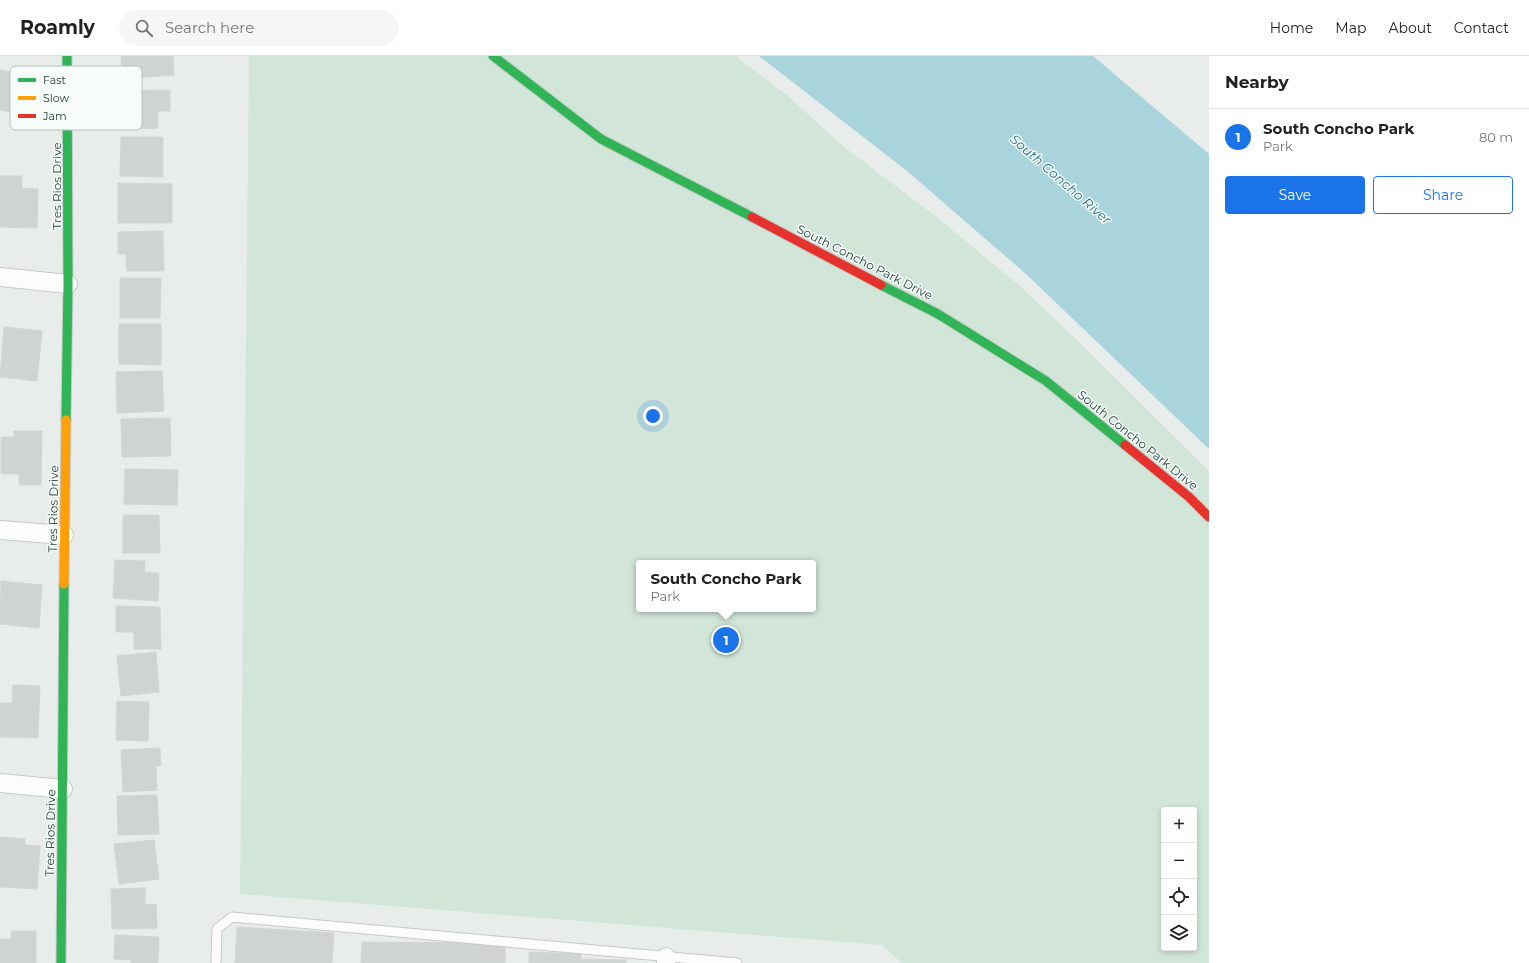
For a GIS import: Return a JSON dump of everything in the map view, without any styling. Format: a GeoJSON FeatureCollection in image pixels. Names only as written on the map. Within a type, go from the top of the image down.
{"type":"FeatureCollection","features":[{"type":"Feature","properties":{"kind":"street","name":"Tres Rios Drive"},"geometry":{"type":"LineString","coordinates":[[67,56],[67,66]]}},
{"type":"Feature","properties":{"kind":"street","name":"South Concho Park Drive"},"geometry":{"type":"LineString","coordinates":[[493,56],[602,139],[938,314],[1046,381],[1189,497],[1209,517]]}},
{"type":"Feature","properties":{"kind":"street","name":"Tres Rios Drive"},"geometry":{"type":"LineString","coordinates":[[61,963],[64,535],[68,284],[68,130]]}},
{"type":"Feature","properties":{"kind":"street"},"geometry":{"type":"LineString","coordinates":[[0,277],[68,284]]}},
{"type":"Feature","properties":{"kind":"street"},"geometry":{"type":"LineString","coordinates":[[0,530],[64,535]]}},
{"type":"Feature","properties":{"kind":"street"},"geometry":{"type":"LineString","coordinates":[[0,783],[63,788]]}},
{"type":"Feature","properties":{"kind":"lane"},"geometry":{"type":"LineString","coordinates":[[216,963],[217,929],[232,917],[666,960],[737,963]]}},
{"type":"Feature","properties":{"kind":"green space"},"geometry":{"type":"Polygon","coordinates":[[[249,56],[736,56],[789,97],[843,146],[938,218],[1021,287],[1077,340],[1209,471],[1209,963],[902,963],[882,945],[240,894],[249,56]]]}},
{"type":"Feature","properties":{"kind":"water","name":"South Concho River"},"geometry":{"type":"Polygon","coordinates":[[[759,56],[1093,56],[1209,154],[1209,449],[1026,274],[907,171],[759,56]]]}},
{"type":"Feature","properties":{"kind":"building"},"geometry":{"type":"Polygon","coordinates":[[[121,56],[173,56],[174,75],[142,77],[142,66],[121,66],[121,56]]]}},
{"type":"Feature","properties":{"kind":"building"},"geometry":{"type":"Polygon","coordinates":[[[0,70],[10,72],[10,112],[0,110],[0,70]]]}},
{"type":"Feature","properties":{"kind":"building"},"geometry":{"type":"Polygon","coordinates":[[[170,90],[170,111],[158,111],[158,128],[142,129],[142,91],[170,90]]]}},
{"type":"Feature","properties":{"kind":"building"},"geometry":{"type":"Polygon","coordinates":[[[121,137],[163,137],[163,177],[120,176],[121,137]]]}},
{"type":"Feature","properties":{"kind":"building"},"geometry":{"type":"Polygon","coordinates":[[[0,176],[22,176],[22,188],[38,189],[37,228],[0,227],[0,176]]]}},
{"type":"Feature","properties":{"kind":"building"},"geometry":{"type":"Polygon","coordinates":[[[118,183],[172,184],[172,223],[118,223],[118,183]]]}},
{"type":"Feature","properties":{"kind":"building"},"geometry":{"type":"Polygon","coordinates":[[[163,231],[164,271],[127,271],[126,254],[118,254],[118,232],[163,231]]]}},
{"type":"Feature","properties":{"kind":"building"},"geometry":{"type":"Polygon","coordinates":[[[120,278],[161,278],[160,318],[120,318],[120,278]]]}},
{"type":"Feature","properties":{"kind":"building"},"geometry":{"type":"Polygon","coordinates":[[[119,324],[161,324],[161,365],[119,364],[119,324]]]}},
{"type":"Feature","properties":{"kind":"building"},"geometry":{"type":"Polygon","coordinates":[[[4,327],[42,331],[37,381],[0,377],[4,327]]]}},
{"type":"Feature","properties":{"kind":"building"},"geometry":{"type":"Polygon","coordinates":[[[162,371],[164,411],[117,413],[116,372],[162,371]]]}},
{"type":"Feature","properties":{"kind":"building"},"geometry":{"type":"Polygon","coordinates":[[[170,418],[171,456],[122,457],[121,419],[170,418]]]}},
{"type":"Feature","properties":{"kind":"building"},"geometry":{"type":"Polygon","coordinates":[[[14,431],[42,431],[41,485],[19,485],[19,474],[1,474],[1,437],[14,437],[14,431]]]}},
{"type":"Feature","properties":{"kind":"building"},"geometry":{"type":"Polygon","coordinates":[[[125,469],[178,470],[177,505],[124,504],[125,469]]]}},
{"type":"Feature","properties":{"kind":"building"},"geometry":{"type":"Polygon","coordinates":[[[123,515],[159,515],[160,553],[123,553],[123,515]]]}},
{"type":"Feature","properties":{"kind":"building"},"geometry":{"type":"Polygon","coordinates":[[[115,560],[145,561],[144,572],[159,573],[158,601],[113,598],[115,560]]]}},
{"type":"Feature","properties":{"kind":"building"},"geometry":{"type":"Polygon","coordinates":[[[1,581],[42,585],[39,628],[0,624],[1,581]]]}},
{"type":"Feature","properties":{"kind":"building"},"geometry":{"type":"Polygon","coordinates":[[[116,606],[160,607],[161,649],[134,649],[134,632],[116,632],[116,606]]]}},
{"type":"Feature","properties":{"kind":"building"},"geometry":{"type":"Polygon","coordinates":[[[156,652],[159,692],[121,696],[117,656],[156,652]]]}},
{"type":"Feature","properties":{"kind":"building"},"geometry":{"type":"Polygon","coordinates":[[[13,685],[40,686],[38,738],[0,737],[0,703],[12,703],[13,685]]]}},
{"type":"Feature","properties":{"kind":"building"},"geometry":{"type":"Polygon","coordinates":[[[117,701],[149,702],[148,741],[116,740],[117,701]]]}},
{"type":"Feature","properties":{"kind":"building"},"geometry":{"type":"Polygon","coordinates":[[[160,748],[161,766],[156,766],[157,790],[123,792],[121,750],[160,748]]]}},
{"type":"Feature","properties":{"kind":"building"},"geometry":{"type":"Polygon","coordinates":[[[157,795],[159,834],[118,835],[117,796],[157,795]]]}},
{"type":"Feature","properties":{"kind":"building"},"geometry":{"type":"Polygon","coordinates":[[[0,837],[25,839],[25,845],[40,846],[37,889],[0,887],[0,837]]]}},
{"type":"Feature","properties":{"kind":"building"},"geometry":{"type":"Polygon","coordinates":[[[154,840],[159,879],[119,884],[114,844],[154,840]]]}},
{"type":"Feature","properties":{"kind":"building"},"geometry":{"type":"Polygon","coordinates":[[[145,888],[145,905],[156,904],[157,928],[112,929],[111,889],[145,888]]]}},
{"type":"Feature","properties":{"kind":"building"},"geometry":{"type":"Polygon","coordinates":[[[237,927],[334,933],[332,963],[235,963],[237,927]]]}},
{"type":"Feature","properties":{"kind":"building"},"geometry":{"type":"Polygon","coordinates":[[[11,931],[36,931],[36,963],[0,963],[0,939],[11,939],[11,931]]]}},
{"type":"Feature","properties":{"kind":"building"},"geometry":{"type":"Polygon","coordinates":[[[115,935],[159,937],[158,963],[131,963],[131,960],[114,959],[115,935]]]}},
{"type":"Feature","properties":{"kind":"building"},"geometry":{"type":"Polygon","coordinates":[[[362,942],[505,943],[505,963],[361,963],[362,942]]]}},
{"type":"Feature","properties":{"kind":"building"},"geometry":{"type":"Polygon","coordinates":[[[529,952],[581,954],[581,959],[626,960],[626,963],[529,963],[529,952]]]}},
{"type":"Feature","properties":{"kind":"traffic: fast"},"geometry":{"type":"LineString","coordinates":[[67,56],[67,66]]}},
{"type":"Feature","properties":{"kind":"traffic: fast"},"geometry":{"type":"LineString","coordinates":[[493,56],[601,139],[752,217]]}},
{"type":"Feature","properties":{"kind":"traffic: fast"},"geometry":{"type":"LineString","coordinates":[[66,420],[68,284],[67,130]]}},
{"type":"Feature","properties":{"kind":"traffic: fast"},"geometry":{"type":"LineString","coordinates":[[881,285],[938,314],[1046,381],[1125,445]]}},
{"type":"Feature","properties":{"kind":"traffic: fast"},"geometry":{"type":"LineString","coordinates":[[61,963],[64,584]]}},
{"type":"Feature","properties":{"kind":"traffic: slow"},"geometry":{"type":"LineString","coordinates":[[64,584],[66,420]]}},
{"type":"Feature","properties":{"kind":"traffic: jam"},"geometry":{"type":"LineString","coordinates":[[752,217],[881,285]]}},
{"type":"Feature","properties":{"kind":"traffic: jam"},"geometry":{"type":"LineString","coordinates":[[1125,445],[1189,497],[1209,517]]}},
{"type":"Feature","properties":{"kind":"place","name":"South Concho Park"},"geometry":{"type":"Point","coordinates":[726,640]}}]}
